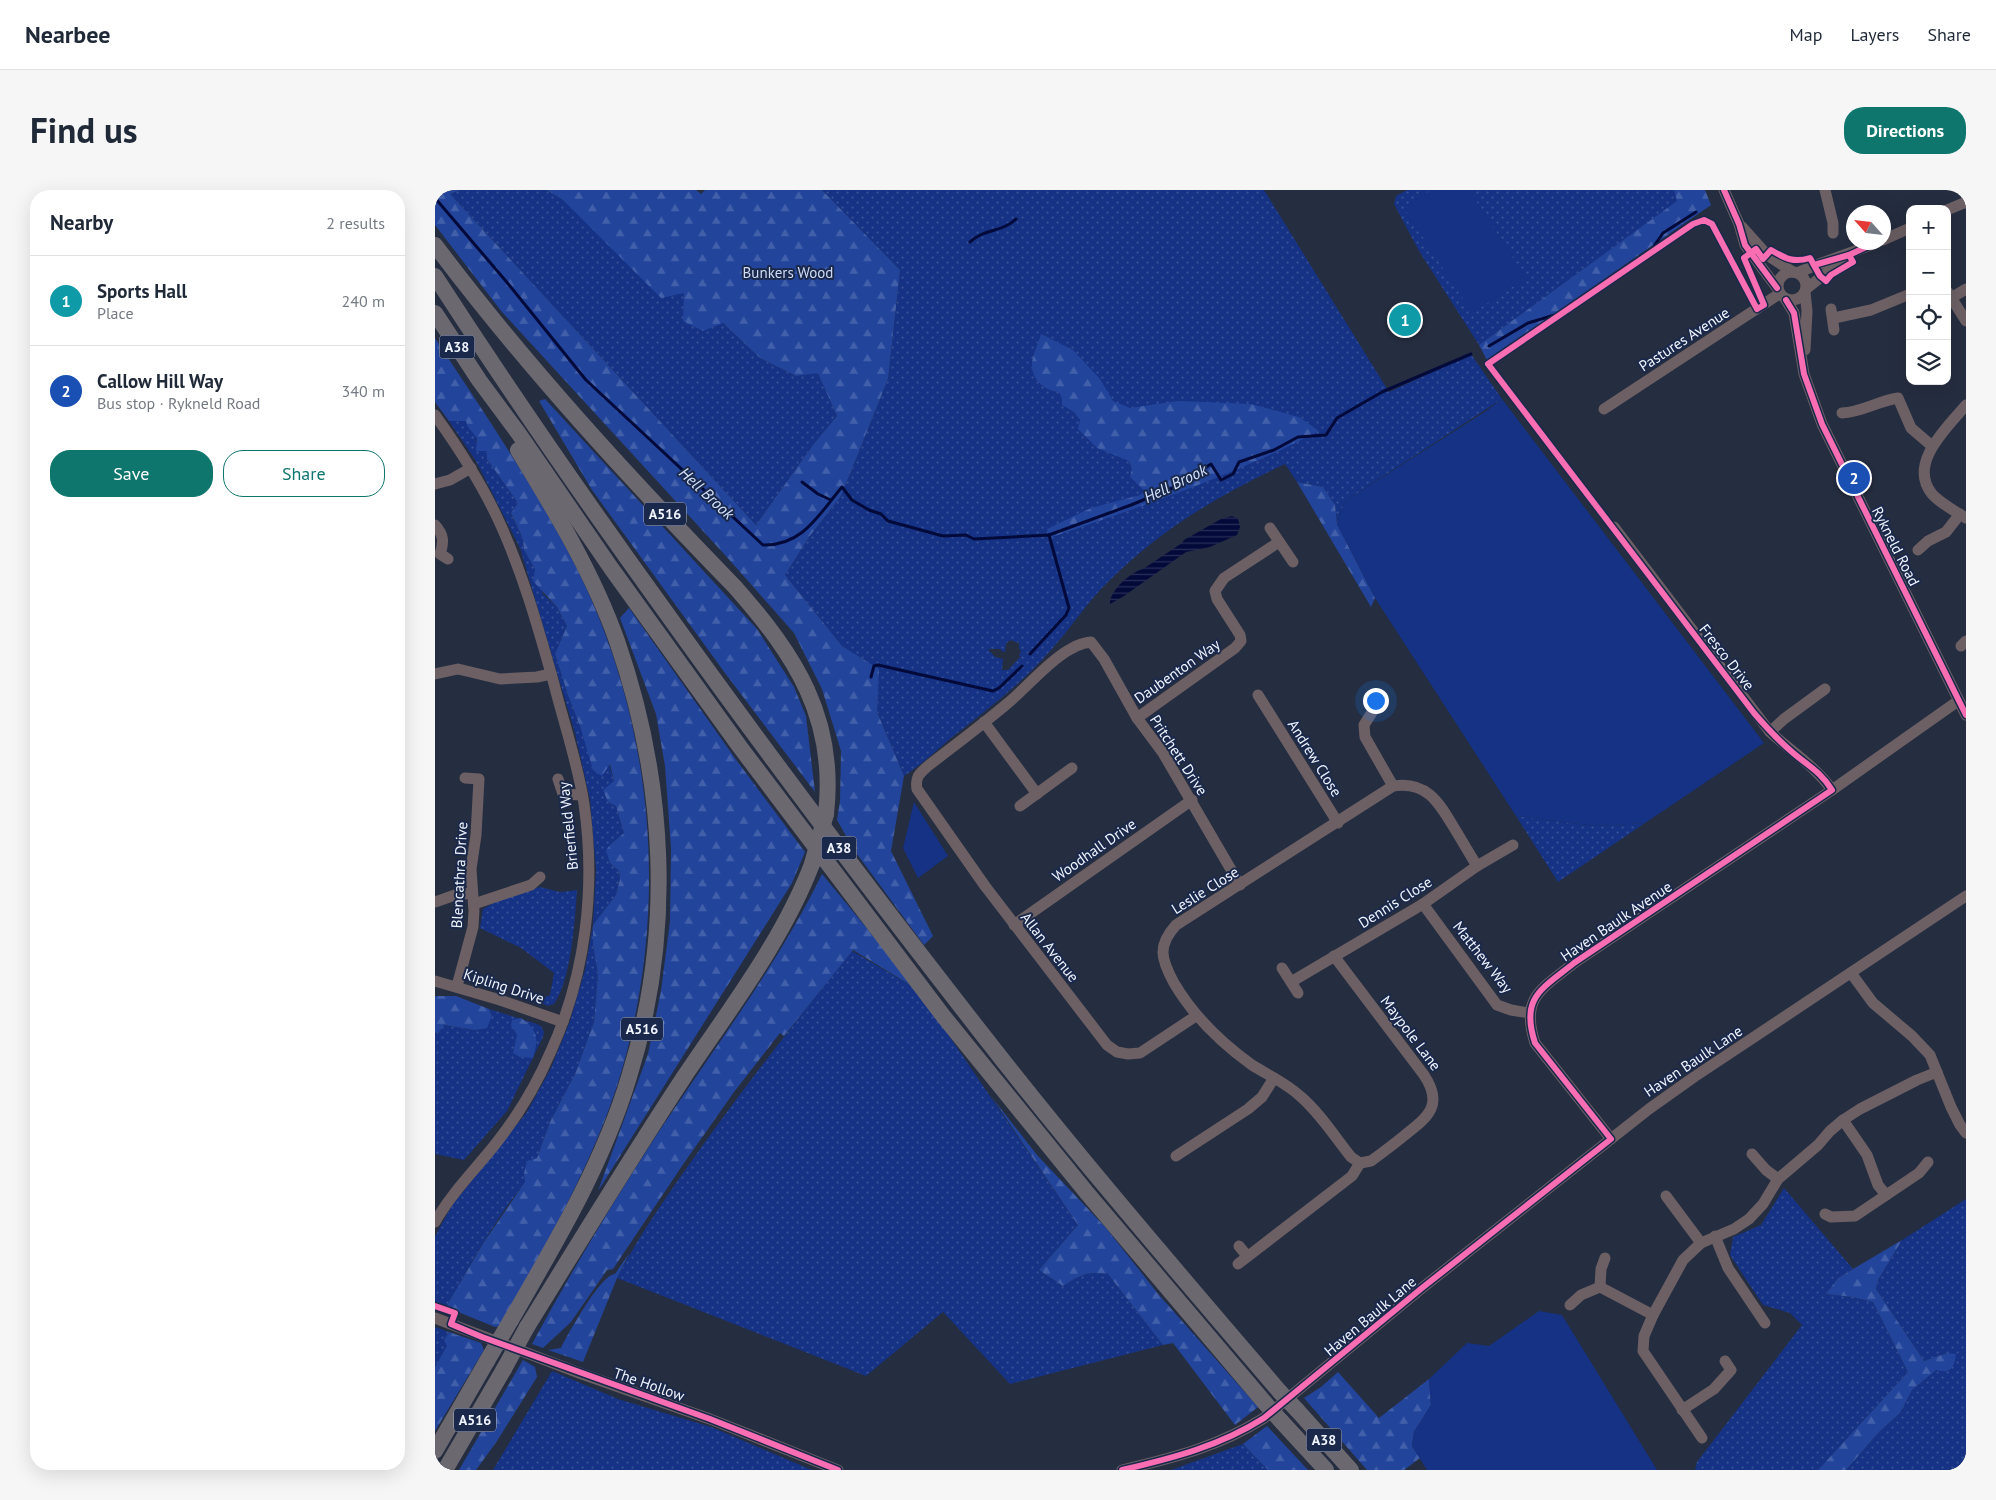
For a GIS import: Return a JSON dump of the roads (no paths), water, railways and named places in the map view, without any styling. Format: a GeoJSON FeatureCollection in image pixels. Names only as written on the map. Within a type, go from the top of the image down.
{"type":"FeatureCollection","features":[{"type":"Feature","properties":{"kind":"highway","name":"A516"},"geometry":{"type":"LineString","coordinates":[[435,244],[533,370],[735,587],[763,618],[787,650],[807,688],[820,725],[827,763],[828,798],[826,814],[812,864],[797,900],[754,972],[625,1169],[527,1327],[445,1470]]}},
{"type":"Feature","properties":{"kind":"highway","name":"A38"},"geometry":{"type":"LineString","coordinates":[[435,276],[578,489],[772,760],[984,1037],[1100,1180],[1281,1392],[1351,1470]]}},
{"type":"Feature","properties":{"kind":"highway","name":"A38"},"geometry":{"type":"LineString","coordinates":[[435,313],[479,380],[519,434],[611,568],[740,747],[944,1017],[1087,1193],[1265,1403],[1326,1470]]}},
{"type":"Feature","properties":{"kind":"highway","name":"A516"},"geometry":{"type":"LineString","coordinates":[[435,1451],[511,1320],[577,1201],[600,1154],[629,1077],[643,1023],[651,982],[659,904],[660,871],[654,794],[646,744],[616,639],[586,571],[560,520],[510,438],[479,380]]}},
{"type":"Feature","properties":{"kind":"street"},"geometry":{"type":"LineString","coordinates":[[1724,190],[1739,224],[1767,255],[1805,280],[1806,291]]}},
{"type":"Feature","properties":{"kind":"street"},"geometry":{"type":"LineString","coordinates":[[1825,190],[1833,223],[1833,233]]}},
{"type":"Feature","properties":{"kind":"street"},"geometry":{"type":"LineString","coordinates":[[1951,208],[1966,202]]}},
{"type":"Feature","properties":{"kind":"street","name":"Rykneld Road"},"geometry":{"type":"LineString","coordinates":[[1739,224],[1745,245],[1794,313],[1804,374],[1811,397],[1845,472],[1966,715]]}},
{"type":"Feature","properties":{"kind":"street"},"geometry":{"type":"LineString","coordinates":[[1891,236],[1906,230]]}},
{"type":"Feature","properties":{"kind":"street"},"geometry":{"type":"LineString","coordinates":[[1849,255],[1806,291],[1800,299],[1793,301],[1781,294],[1779,279],[1783,275],[1860,250]]}},
{"type":"Feature","properties":{"kind":"street"},"geometry":{"type":"LineString","coordinates":[[1951,294],[1966,289]]}},
{"type":"Feature","properties":{"kind":"street","name":"Rykneld Road"},"geometry":{"type":"LineString","coordinates":[[1804,374],[1806,291]]}},
{"type":"Feature","properties":{"kind":"street","name":"Pastures Avenue"},"geometry":{"type":"LineString","coordinates":[[1604,408],[1781,294]]}},
{"type":"Feature","properties":{"kind":"street"},"geometry":{"type":"LineString","coordinates":[[1833,319],[1871,310],[1908,295]]}},
{"type":"Feature","properties":{"kind":"street"},"geometry":{"type":"LineString","coordinates":[[1951,298],[1966,321]]}},
{"type":"Feature","properties":{"kind":"street"},"geometry":{"type":"LineString","coordinates":[[1842,414],[1853,413],[1886,400],[1897,398],[1911,428],[1932,446]]}},
{"type":"Feature","properties":{"kind":"street"},"geometry":{"type":"LineString","coordinates":[[1918,550],[1946,532],[1963,516],[1938,500],[1927,487],[1924,470],[1932,446],[1966,405]]}},
{"type":"Feature","properties":{"kind":"street","name":"Brierfield Way"},"geometry":{"type":"LineString","coordinates":[[435,415],[471,468],[496,515],[511,548],[529,600],[551,674],[582,795],[588,840],[589,892],[579,963],[563,1022],[540,1077],[496,1143],[453,1193],[435,1222]]}},
{"type":"Feature","properties":{"kind":"street"},"geometry":{"type":"LineString","coordinates":[[435,484],[450,480],[471,468]]}},
{"type":"Feature","properties":{"kind":"street"},"geometry":{"type":"LineString","coordinates":[[435,525],[442,535],[444,543],[440,554],[448,559]]}},
{"type":"Feature","properties":{"kind":"street","name":"Fresco Drive"},"geometry":{"type":"LineString","coordinates":[[1614,527],[1770,732],[1794,754],[1818,771],[1832,790]]}},
{"type":"Feature","properties":{"kind":"street"},"geometry":{"type":"LineString","coordinates":[[1270,528],[1293,562]]}},
{"type":"Feature","properties":{"kind":"street","name":"Daubenton Way"},"geometry":{"type":"LineString","coordinates":[[1137,718],[1235,648],[1241,641],[1240,635],[1217,599],[1215,591],[1224,578],[1279,542]]}},
{"type":"Feature","properties":{"kind":"street","name":"Pritchett Drive"},"geometry":{"type":"LineString","coordinates":[[985,722],[1010,702],[1035,677],[1069,650],[1080,643],[1091,642],[1104,659],[1137,718],[1163,753],[1192,800],[1240,885]]}},
{"type":"Feature","properties":{"kind":"street"},"geometry":{"type":"LineString","coordinates":[[435,674],[458,669],[500,678],[537,677],[551,674]]}},
{"type":"Feature","properties":{"kind":"street"},"geometry":{"type":"LineString","coordinates":[[1770,732],[1825,689]]}},
{"type":"Feature","properties":{"kind":"street","name":"Andrew Close"},"geometry":{"type":"LineString","coordinates":[[1258,695],[1261,711],[1338,823]]}},
{"type":"Feature","properties":{"kind":"street","name":"Haven Baulk Avenue"},"geometry":{"type":"LineString","coordinates":[[1529,1013],[1532,1002],[1542,990],[1574,964],[1832,790],[1959,701]]}},
{"type":"Feature","properties":{"kind":"street"},"geometry":{"type":"LineString","coordinates":[[1376,706],[1364,725],[1365,737],[1393,786],[1405,784],[1419,788],[1432,795],[1440,804],[1477,866]]}},
{"type":"Feature","properties":{"kind":"street"},"geometry":{"type":"LineString","coordinates":[[985,722],[1037,794]]}},
{"type":"Feature","properties":{"kind":"street","name":"Allan Avenue"},"geometry":{"type":"LineString","coordinates":[[985,722],[919,774],[915,780],[917,789],[1014,925],[1107,1045],[1117,1052],[1128,1054],[1140,1053],[1196,1016]]}},
{"type":"Feature","properties":{"kind":"street"},"geometry":{"type":"LineString","coordinates":[[1020,806],[1072,768]]}},
{"type":"Feature","properties":{"kind":"street","name":"Blencathra Drive"},"geometry":{"type":"LineString","coordinates":[[457,986],[470,943],[473,899],[471,869],[476,835],[479,779],[465,778]]}},
{"type":"Feature","properties":{"kind":"street"},"geometry":{"type":"LineString","coordinates":[[558,779],[563,794],[582,795]]}},
{"type":"Feature","properties":{"kind":"street","name":"Leslie Close"},"geometry":{"type":"LineString","coordinates":[[1360,1163],[1351,1158],[1309,1104],[1298,1094],[1253,1065],[1215,1036],[1196,1016],[1167,971],[1163,958],[1163,946],[1168,934],[1176,925],[1393,786]]}},
{"type":"Feature","properties":{"kind":"street","name":"Woodhall Drive"},"geometry":{"type":"LineString","coordinates":[[1014,925],[1192,800]]}},
{"type":"Feature","properties":{"kind":"street","name":"Dennis Close"},"geometry":{"type":"LineString","coordinates":[[1291,982],[1423,904],[1477,866],[1513,845]]}},
{"type":"Feature","properties":{"kind":"street"},"geometry":{"type":"LineString","coordinates":[[435,902],[455,895],[473,899],[531,885],[540,878]]}},
{"type":"Feature","properties":{"kind":"street","name":"Haven Baulk Lane"},"geometry":{"type":"LineString","coordinates":[[1122,1470],[1203,1449],[1246,1429],[1264,1418],[1422,1288],[1649,1109],[1966,896]]}},
{"type":"Feature","properties":{"kind":"street","name":"Matthew Way"},"geometry":{"type":"LineString","coordinates":[[1423,904],[1497,1005],[1529,1013]]}},
{"type":"Feature","properties":{"kind":"street","name":"Maypole Lane"},"geometry":{"type":"LineString","coordinates":[[1238,1264],[1352,1176],[1360,1163],[1371,1162],[1427,1117],[1432,1106],[1432,1087],[1334,956]]}},
{"type":"Feature","properties":{"kind":"street"},"geometry":{"type":"LineString","coordinates":[[1282,968],[1298,992]]}},
{"type":"Feature","properties":{"kind":"street"},"geometry":{"type":"LineString","coordinates":[[1851,973],[1873,1003],[1912,1036],[1929,1055],[1959,1125],[1966,1133]]}},
{"type":"Feature","properties":{"kind":"street","name":"Kipling Drive"},"geometry":{"type":"LineString","coordinates":[[435,981],[457,986],[563,1022]]}},
{"type":"Feature","properties":{"kind":"street"},"geometry":{"type":"LineString","coordinates":[[1529,1013],[1530,1028],[1535,1043],[1611,1140]]}},
{"type":"Feature","properties":{"kind":"street"},"geometry":{"type":"LineString","coordinates":[[1702,1438],[1643,1351],[1643,1336],[1683,1260],[1701,1243],[1734,1229],[1749,1219],[1763,1204],[1778,1179],[1818,1145],[1843,1120],[1860,1109],[1937,1072]]}},
{"type":"Feature","properties":{"kind":"street"},"geometry":{"type":"LineString","coordinates":[[1176,1156],[1190,1153],[1249,1109],[1262,1097],[1275,1078]]}},
{"type":"Feature","properties":{"kind":"street"},"geometry":{"type":"LineString","coordinates":[[1843,1120],[1867,1155],[1878,1185],[1886,1195]]}},
{"type":"Feature","properties":{"kind":"street"},"geometry":{"type":"LineString","coordinates":[[1752,1154],[1766,1170],[1778,1179]]}},
{"type":"Feature","properties":{"kind":"street"},"geometry":{"type":"LineString","coordinates":[[1825,1214],[1831,1217],[1855,1216],[1919,1172],[1928,1162]]}},
{"type":"Feature","properties":{"kind":"street"},"geometry":{"type":"LineString","coordinates":[[1666,1196],[1701,1243]]}},
{"type":"Feature","properties":{"kind":"street"},"geometry":{"type":"LineString","coordinates":[[1715,1236],[1728,1268],[1765,1324]]}},
{"type":"Feature","properties":{"kind":"street"},"geometry":{"type":"LineString","coordinates":[[1239,1246],[1247,1256]]}},
{"type":"Feature","properties":{"kind":"street"},"geometry":{"type":"LineString","coordinates":[[1600,1287],[1601,1269],[1605,1258]]}},
{"type":"Feature","properties":{"kind":"street"},"geometry":{"type":"LineString","coordinates":[[1600,1287],[1653,1315]]}},
{"type":"Feature","properties":{"kind":"street"},"geometry":{"type":"LineString","coordinates":[[1570,1305],[1581,1295],[1600,1287]]}},
{"type":"Feature","properties":{"kind":"street","name":"The Hollow"},"geometry":{"type":"LineString","coordinates":[[435,1318],[581,1374],[710,1419],[838,1470]]}},
{"type":"Feature","properties":{"kind":"street"},"geometry":{"type":"LineString","coordinates":[[1682,1410],[1714,1389],[1731,1370],[1725,1361]]}},
{"type":"Feature","properties":{"kind":"waterway","name":"Hell Brook"},"geometry":{"type":"LineString","coordinates":[[435,198],[505,280],[586,380],[763,545],[777,544],[800,534],[842,487],[852,500],[869,510],[881,514],[888,521],[943,536],[966,535],[974,539],[1049,535],[1069,608],[1066,615],[1030,654]]}},
{"type":"Feature","properties":{"kind":"waterway","name":"Hell Brook"},"geometry":{"type":"LineString","coordinates":[[1489,346],[1528,323],[1558,314],[1652,249],[1663,233],[1696,212]]}},
{"type":"Feature","properties":{"kind":"waterway"},"geometry":{"type":"LineString","coordinates":[[970,242],[1016,219]]}},
{"type":"Feature","properties":{"kind":"waterway","name":"Hell Brook"},"geometry":{"type":"LineString","coordinates":[[1049,535],[1175,487],[1211,464],[1221,480],[1233,474],[1239,462],[1274,450],[1298,437],[1326,435],[1337,418],[1382,392],[1471,354]]}},
{"type":"Feature","properties":{"kind":"waterway"},"geometry":{"type":"LineString","coordinates":[[802,482],[818,494],[831,500]]}},
{"type":"Feature","properties":{"kind":"waterway"},"geometry":{"type":"LineString","coordinates":[[871,677],[874,666],[878,665],[993,691],[999,688],[1022,666]]}},
{"type":"Feature","properties":{"kind":"place","name":"Sports Hall"},"geometry":{"type":"Point","coordinates":[1405,320]}},
{"type":"Feature","properties":{"kind":"place","name":"Callow Hill Way"},"geometry":{"type":"Point","coordinates":[1854,478]}},
{"type":"Feature","properties":{"kind":"park label","name":"Bunkers Wood"},"geometry":{"type":"Point","coordinates":[788,272]}}]}
